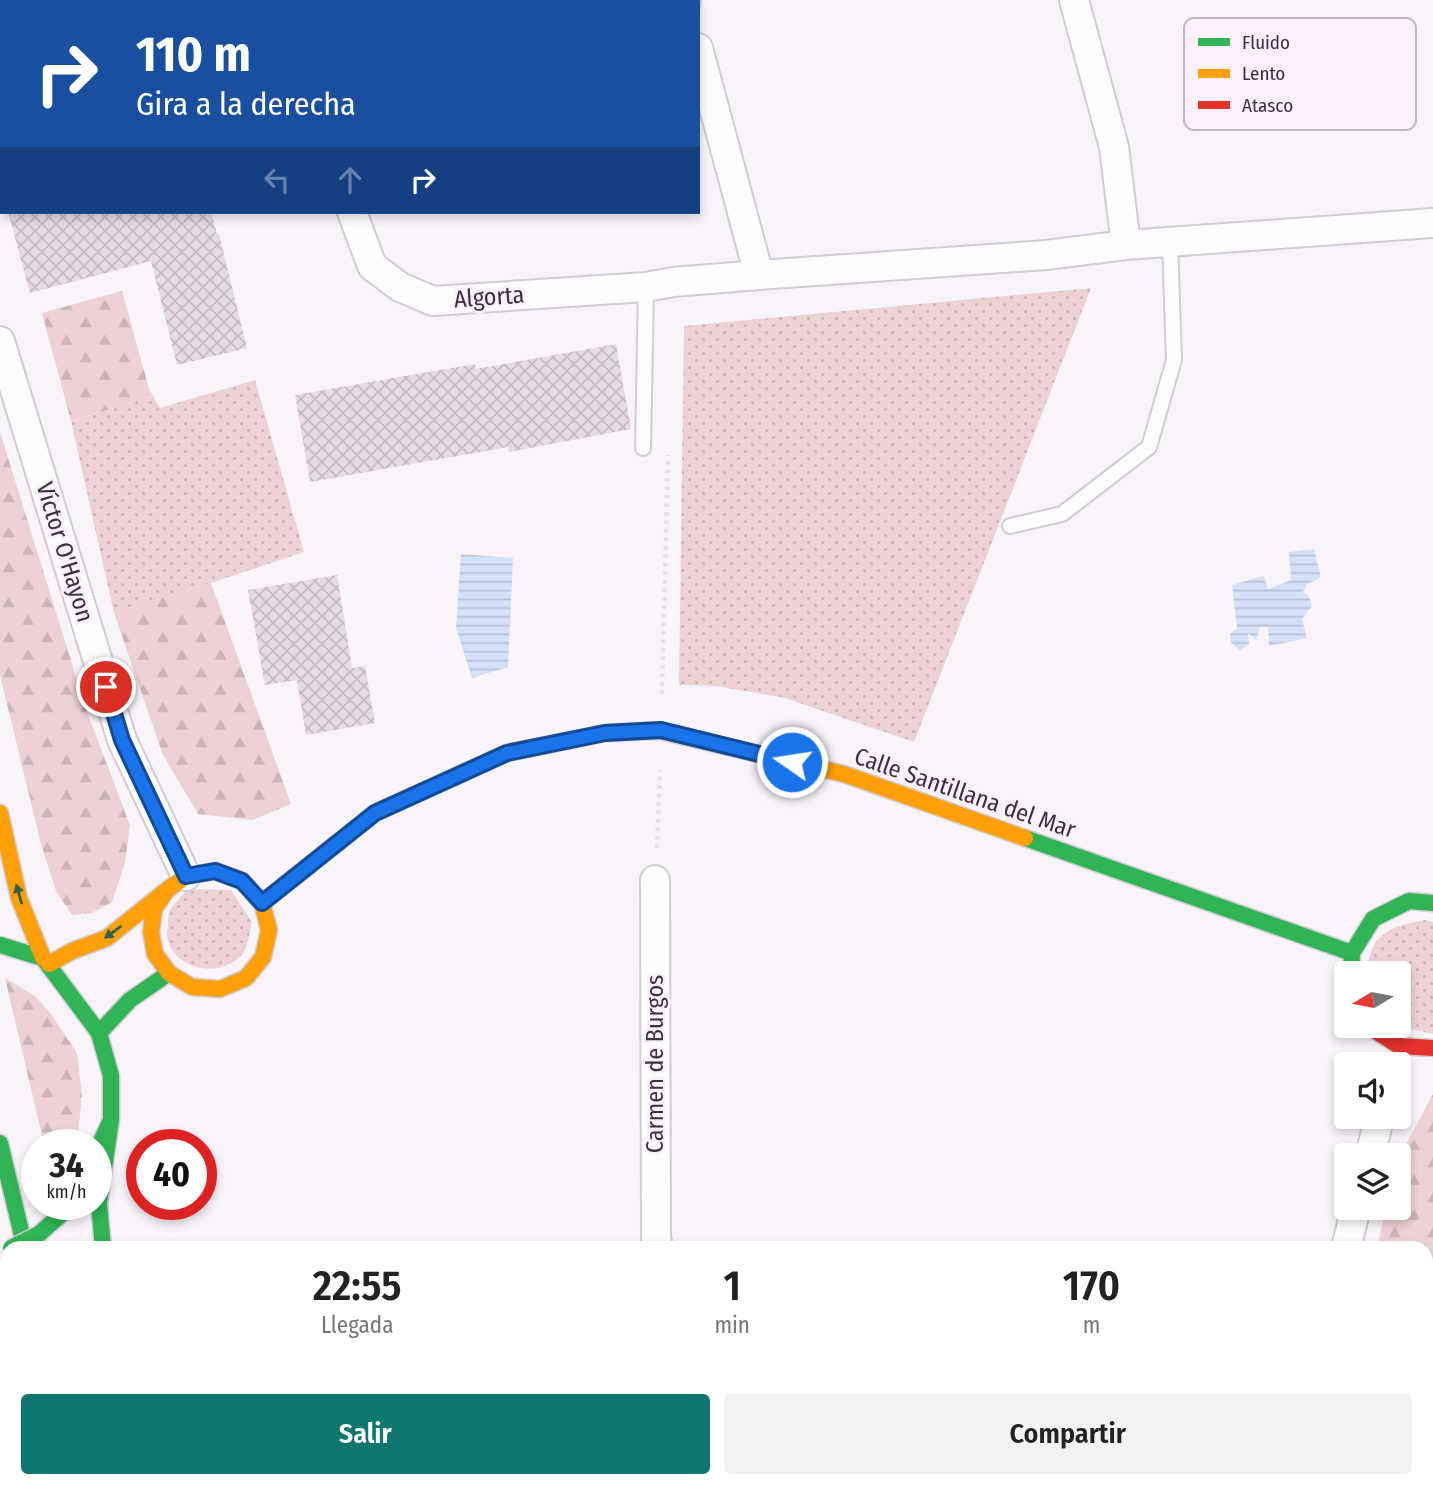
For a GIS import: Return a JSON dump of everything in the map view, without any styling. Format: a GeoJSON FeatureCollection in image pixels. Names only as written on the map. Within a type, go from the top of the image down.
{"type":"FeatureCollection","features":[{"type":"Feature","properties":{"kind":"main road","name":"Calle Santillana del Mar"},"geometry":{"type":"LineString","coordinates":[[262,903],[375,813],[507,753],[605,733],[661,730],[844,774],[1352,953]]}},
{"type":"Feature","properties":{"kind":"main road"},"geometry":{"type":"LineString","coordinates":[[0,813],[19,898],[46,961],[99,1033],[111,1076],[110,1120],[99,1203],[102,1241]]}},
{"type":"Feature","properties":{"kind":"main road"},"geometry":{"type":"LineString","coordinates":[[0,945],[46,961],[107,938],[176,883],[215,871],[242,881],[262,903],[269,930],[263,957],[246,978],[220,989],[192,987],[169,973],[156,954],[151,932],[154,909],[176,883]]}},
{"type":"Feature","properties":{"kind":"main road"},"geometry":{"type":"LineString","coordinates":[[1352,961],[1352,953],[1373,919],[1409,901],[1433,903]]}},
{"type":"Feature","properties":{"kind":"main road"},"geometry":{"type":"LineString","coordinates":[[99,1033],[130,1000],[169,973]]}},
{"type":"Feature","properties":{"kind":"main road"},"geometry":{"type":"LineString","coordinates":[[1380,1038],[1394,1052]]}},
{"type":"Feature","properties":{"kind":"main road"},"geometry":{"type":"LineString","coordinates":[[1411,1052],[1433,1048]]}},
{"type":"Feature","properties":{"kind":"main road"},"geometry":{"type":"LineString","coordinates":[[106,1129],[110,1120]]}},
{"type":"Feature","properties":{"kind":"main road"},"geometry":{"type":"LineString","coordinates":[[0,1143],[23,1241]]}},
{"type":"Feature","properties":{"kind":"main road"},"geometry":{"type":"LineString","coordinates":[[25,1241],[39,1234],[55,1220]]}},
{"type":"Feature","properties":{"kind":"street"},"geometry":{"type":"LineString","coordinates":[[1074,0],[1114,147],[1126,245]]}},
{"type":"Feature","properties":{"kind":"street"},"geometry":{"type":"LineString","coordinates":[[700,55],[759,275]]}},
{"type":"Feature","properties":{"kind":"street","name":"Algorta"},"geometry":{"type":"LineString","coordinates":[[353,214],[372,266],[400,287],[433,301],[1433,223]]}},
{"type":"Feature","properties":{"kind":"street","name":"Víctor O'Hayon"},"geometry":{"type":"LineString","coordinates":[[0,341],[122,740],[176,883]]}},
{"type":"Feature","properties":{"kind":"street","name":"Carmen de Burgos"},"geometry":{"type":"LineString","coordinates":[[655,880],[657,1241]]}},
{"type":"Feature","properties":{"kind":"street"},"geometry":{"type":"LineString","coordinates":[[1348,1241],[1353,1220]]}},
{"type":"Feature","properties":{"kind":"lane"},"geometry":{"type":"LineString","coordinates":[[1010,526],[1062,514],[1149,447],[1174,360],[1170,242]]}},
{"type":"Feature","properties":{"kind":"lane"},"geometry":{"type":"LineString","coordinates":[[643,448],[660,285]]}},
{"type":"Feature","properties":{"kind":"path"},"geometry":{"type":"LineString","coordinates":[[655,880],[669,445]]}},
{"type":"Feature","properties":{"kind":"green space"},"geometry":{"type":"Polygon","coordinates":[[[1091,288],[914,742],[785,698],[716,686],[679,685],[684,326],[1091,288]]]}},
{"type":"Feature","properties":{"kind":"green space"},"geometry":{"type":"Polygon","coordinates":[[[122,291],[153,396],[71,421],[42,313],[122,291]]]}},
{"type":"Feature","properties":{"kind":"green space"},"geometry":{"type":"Polygon","coordinates":[[[255,380],[304,552],[114,613],[71,421],[153,396],[160,408],[255,380]]]}},
{"type":"Feature","properties":{"kind":"green space"},"geometry":{"type":"Polygon","coordinates":[[[0,432],[87,712],[130,825],[125,863],[112,902],[92,913],[72,915],[56,891],[41,844],[0,675],[0,432]]]}},
{"type":"Feature","properties":{"kind":"green space"},"geometry":{"type":"Polygon","coordinates":[[[211,583],[291,804],[252,820],[198,814],[163,755],[114,613],[211,583]]]}},
{"type":"Feature","properties":{"kind":"green space"},"geometry":{"type":"Polygon","coordinates":[[[188,889],[231,890],[252,922],[245,950],[234,961],[212,969],[200,968],[179,958],[171,948],[167,935],[169,913],[188,889]]]}},
{"type":"Feature","properties":{"kind":"green space"},"geometry":{"type":"Polygon","coordinates":[[[1426,920],[1433,922],[1433,1034],[1411,1029],[1411,961],[1368,961],[1379,939],[1404,924],[1426,920]]]}},
{"type":"Feature","properties":{"kind":"green space"},"geometry":{"type":"Polygon","coordinates":[[[5,978],[35,996],[51,1014],[77,1053],[82,1095],[79,1129],[40,1129],[5,978]]]}},
{"type":"Feature","properties":{"kind":"green space"},"geometry":{"type":"Polygon","coordinates":[[[1433,1094],[1433,1241],[1379,1241],[1383,1220],[1411,1220],[1411,1143],[1407,1143],[1433,1094]]]}},
{"type":"Feature","properties":{"kind":"water"},"geometry":{"type":"Polygon","coordinates":[[[1314,549],[1321,577],[1307,584],[1303,592],[1309,596],[1312,606],[1302,619],[1307,638],[1269,646],[1268,627],[1260,627],[1256,640],[1248,633],[1249,644],[1240,650],[1231,643],[1230,634],[1237,628],[1232,585],[1264,576],[1268,589],[1291,580],[1289,552],[1314,549]]]}},
{"type":"Feature","properties":{"kind":"water"},"geometry":{"type":"Polygon","coordinates":[[[461,554],[513,558],[508,667],[472,678],[456,628],[461,554]]]}},
{"type":"Feature","properties":{"kind":"building"},"geometry":{"type":"Polygon","coordinates":[[[9,214],[212,214],[247,348],[177,365],[151,261],[30,293],[9,214]]]}},
{"type":"Feature","properties":{"kind":"building"},"geometry":{"type":"Polygon","coordinates":[[[616,344],[631,429],[509,452],[508,447],[310,482],[295,395],[475,364],[476,369],[616,344]]]}},
{"type":"Feature","properties":{"kind":"building"},"geometry":{"type":"Polygon","coordinates":[[[337,575],[352,668],[365,666],[375,723],[306,735],[297,680],[265,685],[248,590],[337,575]]]}},
{"type":"Feature","properties":{"kind":"traffic: fast"},"geometry":{"type":"LineString","coordinates":[[262,903],[375,813],[507,753],[605,733],[650,731]]}},
{"type":"Feature","properties":{"kind":"traffic: fast"},"geometry":{"type":"LineString","coordinates":[[1025,838],[1352,953]]}},
{"type":"Feature","properties":{"kind":"traffic: fast"},"geometry":{"type":"LineString","coordinates":[[1352,961],[1352,953],[1373,919],[1409,901],[1433,903]]}},
{"type":"Feature","properties":{"kind":"traffic: fast"},"geometry":{"type":"LineString","coordinates":[[0,945],[43,958],[99,1033],[111,1076],[111,1120],[107,1129]]}},
{"type":"Feature","properties":{"kind":"traffic: fast"},"geometry":{"type":"LineString","coordinates":[[99,1033],[130,1000],[169,973]]}},
{"type":"Feature","properties":{"kind":"traffic: fast"},"geometry":{"type":"LineString","coordinates":[[102,1241],[99,1203],[111,1120]]}},
{"type":"Feature","properties":{"kind":"traffic: fast"},"geometry":{"type":"LineString","coordinates":[[0,1143],[23,1241]]}},
{"type":"Feature","properties":{"kind":"traffic: fast"},"geometry":{"type":"LineString","coordinates":[[25,1241],[39,1234],[55,1220]]}},
{"type":"Feature","properties":{"kind":"traffic: slow"},"geometry":{"type":"LineString","coordinates":[[650,731],[661,731],[844,774],[1025,838]]}},
{"type":"Feature","properties":{"kind":"traffic: slow"},"geometry":{"type":"LineString","coordinates":[[0,813],[19,898],[43,958]]}},
{"type":"Feature","properties":{"kind":"traffic: slow"},"geometry":{"type":"LineString","coordinates":[[49,964],[72,951],[107,938],[167,890],[186,876],[215,871],[242,881],[262,903],[269,930],[263,957],[246,978],[220,989],[192,987],[169,973],[155,954],[151,932],[154,909],[167,890]]}},
{"type":"Feature","properties":{"kind":"traffic: jam"},"geometry":{"type":"LineString","coordinates":[[1387,1038],[1399,1046],[1433,1048]]}},
{"type":"Feature","properties":{"kind":"route"},"geometry":{"type":"LineString","coordinates":[[106,687],[122,740],[186,876],[215,871],[242,881],[262,903],[375,813],[507,753],[605,733],[661,730],[792,762]]}}]}
